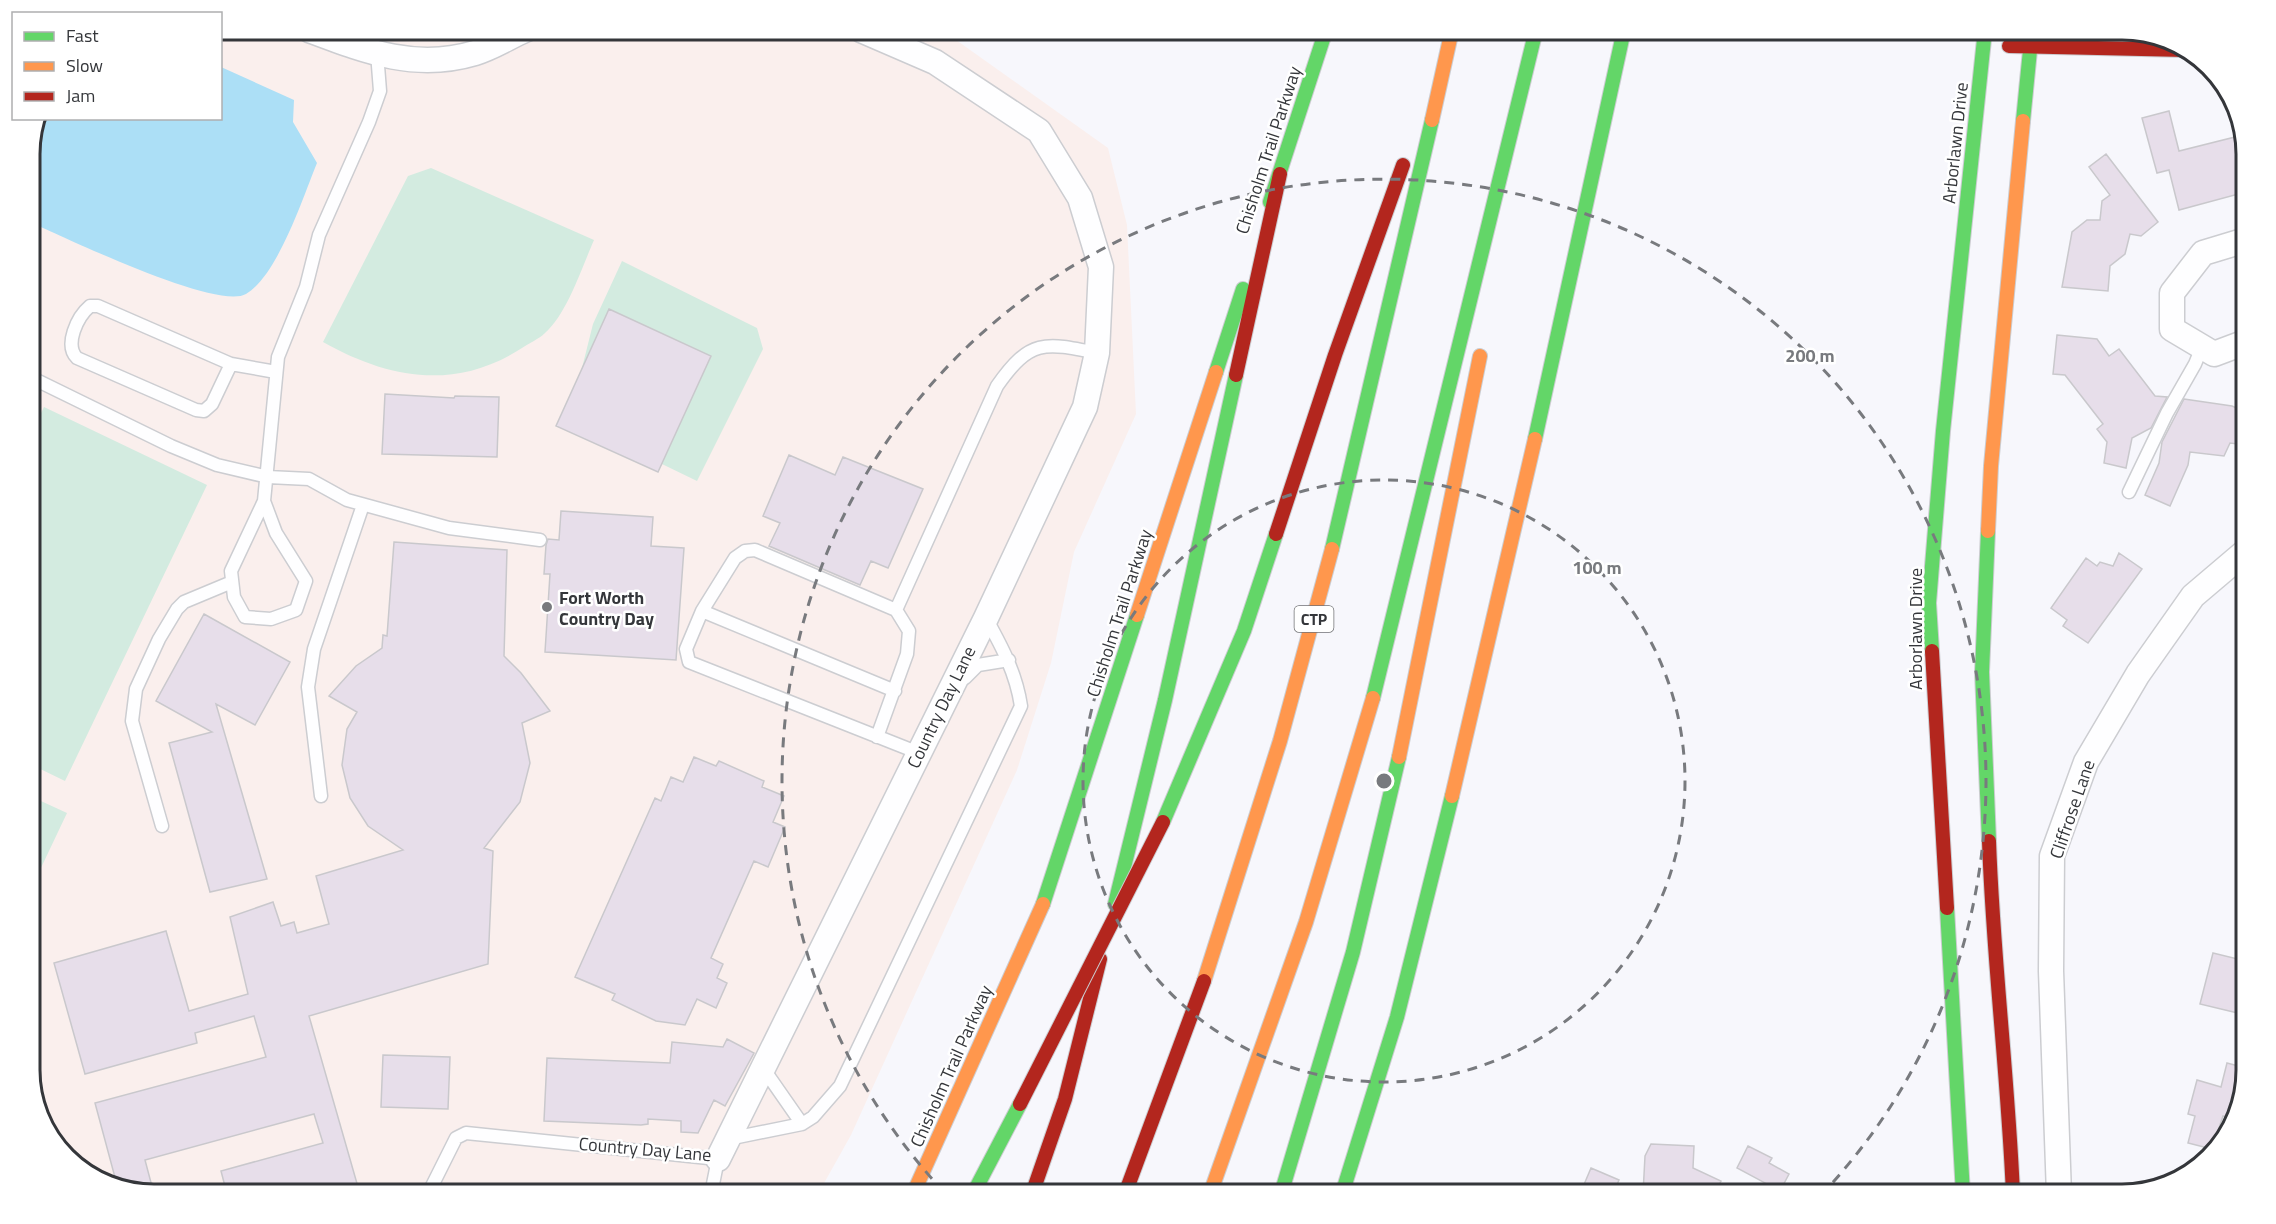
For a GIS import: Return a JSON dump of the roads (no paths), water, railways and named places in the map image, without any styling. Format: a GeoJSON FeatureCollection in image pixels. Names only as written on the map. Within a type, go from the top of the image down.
{"type":"FeatureCollection","features":[{"type":"Feature","properties":{"kind":"main road","name":"Chisholm Trail Parkway"},"geometry":{"type":"LineString","coordinates":[[917,1184],[1043,905],[1323,40]]}},
{"type":"Feature","properties":{"kind":"main road"},"geometry":{"type":"LineString","coordinates":[[1415,131],[1448,40]]}},
{"type":"Feature","properties":{"kind":"main road","name":"CTP"},"geometry":{"type":"LineString","coordinates":[[1129,1184],[1169,1081],[1223,927],[1299,676],[1349,480],[1450,40]]}},
{"type":"Feature","properties":{"kind":"main road"},"geometry":{"type":"LineString","coordinates":[[1214,1184],[1282,995],[1319,883],[1372,703],[1534,40]]}},
{"type":"Feature","properties":{"kind":"main road"},"geometry":{"type":"LineString","coordinates":[[1345,1184],[1385,1061],[1418,939],[1554,362],[1622,40]]}},
{"type":"Feature","properties":{"kind":"main road","name":"Arborlawn Drive"},"geometry":{"type":"LineString","coordinates":[[1962,1184],[1929,603],[1943,431],[1984,40]]}},
{"type":"Feature","properties":{"kind":"main road"},"geometry":{"type":"LineString","coordinates":[[2013,1184],[2008,1083],[1991,898],[1982,672],[1991,465],[2031,40]]}},
{"type":"Feature","properties":{"kind":"main road"},"geometry":{"type":"LineString","coordinates":[[1984,44],[2165,50]]}},
{"type":"Feature","properties":{"kind":"main road"},"geometry":{"type":"LineString","coordinates":[[1501,238],[1518,109]]}},
{"type":"Feature","properties":{"kind":"main road"},"geometry":{"type":"LineString","coordinates":[[978,1184],[1163,822],[1245,631],[1335,355],[1407,153]]}},
{"type":"Feature","properties":{"kind":"main road"},"geometry":{"type":"LineString","coordinates":[[1035,1184],[1065,1099],[1165,700],[1280,174]]}},
{"type":"Feature","properties":{"kind":"main road"},"geometry":{"type":"LineString","coordinates":[[1284,1184],[1325,1053],[1373,872],[1432,600],[1483,342]]}},
{"type":"Feature","properties":{"kind":"street"},"geometry":{"type":"LineString","coordinates":[[339,40],[377,53],[419,62],[475,53],[503,40]]}},
{"type":"Feature","properties":{"kind":"street","name":"Country Day Lane"},"geometry":{"type":"LineString","coordinates":[[723,1149],[986,618],[1085,407],[1097,353],[1101,267],[1080,198],[1039,131],[935,62],[884,40]]}},
{"type":"Feature","properties":{"kind":"street"},"geometry":{"type":"LineString","coordinates":[[2235,243],[2203,253],[2172,293],[2172,329],[2214,354],[2235,346]]}},
{"type":"Feature","properties":{"kind":"street","name":"Cliffrose Lane"},"geometry":{"type":"LineString","coordinates":[[2059,1184],[2051,971],[2052,856],[2086,762],[2138,674],[2193,596],[2235,560]]}},
{"type":"Feature","properties":{"kind":"lane"},"geometry":{"type":"LineString","coordinates":[[264,501],[276,533],[306,581],[296,610],[271,620],[245,617],[234,597],[231,571],[264,501],[278,357],[306,287],[319,235],[369,122],[380,91],[377,53]]}},
{"type":"Feature","properties":{"kind":"lane"},"geometry":{"type":"LineString","coordinates":[[231,364],[212,404],[204,411],[196,410],[77,358],[71,352],[70,343],[84,311],[90,306],[98,306],[231,364],[276,372]]}},
{"type":"Feature","properties":{"kind":"lane"},"geometry":{"type":"LineString","coordinates":[[896,610],[997,386],[1013,363],[1038,346],[1066,347],[1097,353]]}},
{"type":"Feature","properties":{"kind":"lane"},"geometry":{"type":"LineString","coordinates":[[2129,492],[2202,347]]}},
{"type":"Feature","properties":{"kind":"lane"},"geometry":{"type":"LineString","coordinates":[[41,382],[171,446],[217,465],[268,477],[309,479],[347,500],[449,528],[540,540]]}},
{"type":"Feature","properties":{"kind":"lane"},"geometry":{"type":"LineString","coordinates":[[321,796],[308,687],[314,649],[363,505]]}},
{"type":"Feature","properties":{"kind":"lane"},"geometry":{"type":"LineString","coordinates":[[877,737],[896,691],[907,654],[909,631],[896,610],[755,550],[745,551],[735,558],[702,611],[686,649],[688,662],[877,737],[919,753]]}},
{"type":"Feature","properties":{"kind":"lane"},"geometry":{"type":"LineString","coordinates":[[162,826],[132,721],[136,689],[159,639],[177,609],[184,602],[232,582]]}},
{"type":"Feature","properties":{"kind":"lane"},"geometry":{"type":"LineString","coordinates":[[702,611],[896,691]]}},
{"type":"Feature","properties":{"kind":"lane"},"geometry":{"type":"LineString","coordinates":[[714,1184],[723,1149],[802,1124],[813,1117],[840,1086],[1021,706],[1018,685],[1009,660],[986,618]]}},
{"type":"Feature","properties":{"kind":"lane"},"geometry":{"type":"LineString","coordinates":[[944,703],[948,701],[972,668],[1009,660]]}},
{"type":"Feature","properties":{"kind":"lane"},"geometry":{"type":"LineString","coordinates":[[763,1068],[802,1124]]}},
{"type":"Feature","properties":{"kind":"lane","name":"Country Day Lane"},"geometry":{"type":"LineString","coordinates":[[433,1184],[456,1137],[466,1133],[723,1149]]}},
{"type":"Feature","properties":{"kind":"water"},"geometry":{"type":"Polygon","coordinates":[[[222,67],[294,100],[293,122],[317,163],[279,253],[258,284],[246,294],[230,296],[205,292],[174,283],[41,227],[41,140],[46,120],[222,120],[222,67]]]}},
{"type":"Feature","properties":{"kind":"place","name":"Fort Worth Country Day"},"geometry":{"type":"Point","coordinates":[547,607]}}]}
